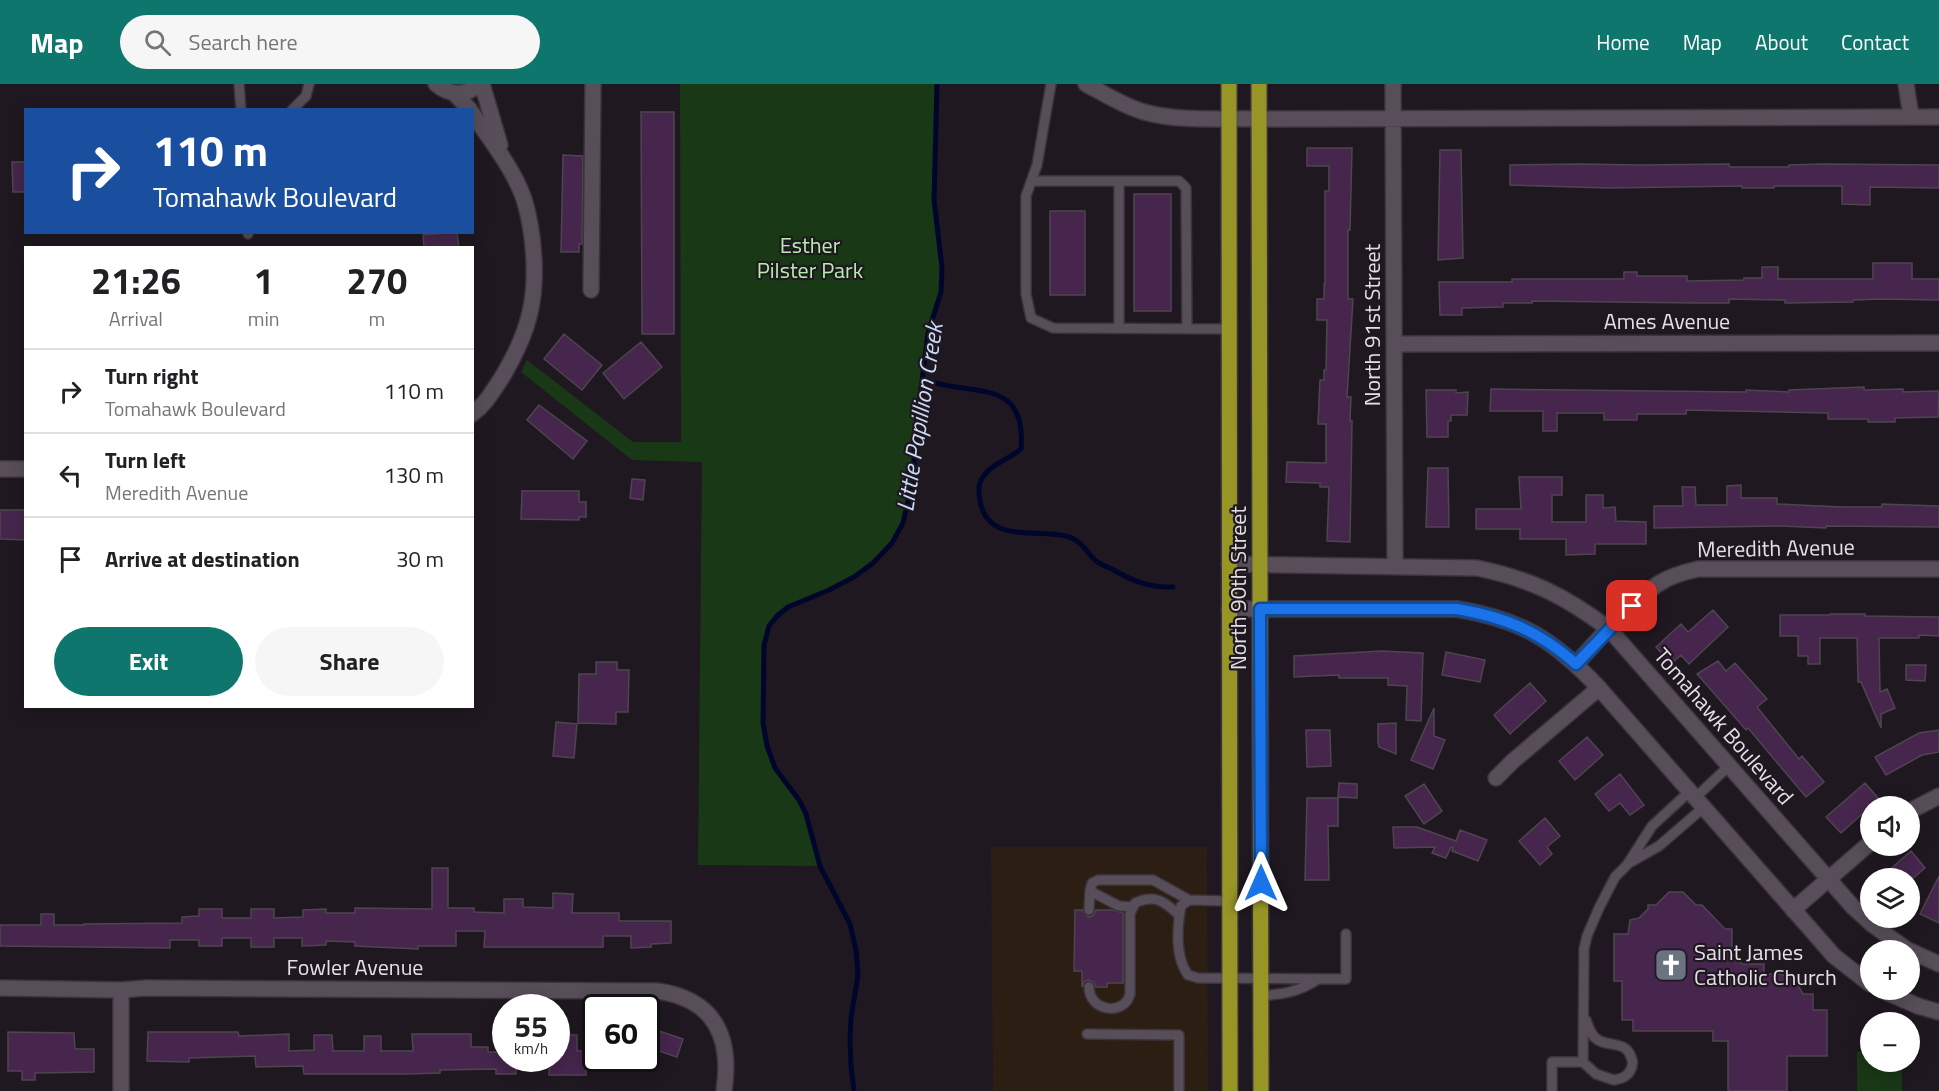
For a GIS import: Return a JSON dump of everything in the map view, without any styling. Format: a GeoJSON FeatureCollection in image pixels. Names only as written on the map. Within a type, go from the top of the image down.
{"type":"FeatureCollection","features":[{"type":"Feature","properties":{"kind":"main road","name":"North 90th Street"},"geometry":{"type":"LineString","coordinates":[[1229,84],[1230,1091]]}},
{"type":"Feature","properties":{"kind":"main road","name":"North 90th Street"},"geometry":{"type":"LineString","coordinates":[[1259,84],[1261,1091]]}},
{"type":"Feature","properties":{"kind":"street"},"geometry":{"type":"LineString","coordinates":[[436,84],[455,94],[465,93],[481,84],[507,165],[523,198],[530,222],[533,287],[530,312],[511,362],[486,401],[474,412]]}},
{"type":"Feature","properties":{"kind":"street"},"geometry":{"type":"LineString","coordinates":[[591,290],[593,84]]}},
{"type":"Feature","properties":{"kind":"street"},"geometry":{"type":"LineString","coordinates":[[1086,84],[1119,102],[1152,114],[1183,117],[1259,119],[1939,117]]}},
{"type":"Feature","properties":{"kind":"street","name":"North 91st Street"},"geometry":{"type":"LineString","coordinates":[[1393,84],[1395,565]]}},
{"type":"Feature","properties":{"kind":"street"},"geometry":{"type":"LineString","coordinates":[[1906,84],[1911,116]]}},
{"type":"Feature","properties":{"kind":"street"},"geometry":{"type":"LineString","coordinates":[[455,94],[468,108]]}},
{"type":"Feature","properties":{"kind":"street"},"geometry":{"type":"LineString","coordinates":[[474,117],[507,165]]}},
{"type":"Feature","properties":{"kind":"street","name":"Ames Avenue"},"geometry":{"type":"LineString","coordinates":[[1395,344],[1939,343]]}},
{"type":"Feature","properties":{"kind":"street"},"geometry":{"type":"LineString","coordinates":[[0,469],[24,469]]}},
{"type":"Feature","properties":{"kind":"street","name":"Tomahawk Boulevard"},"geometry":{"type":"LineString","coordinates":[[1229,564],[1477,568],[1505,574],[1558,594],[1609,629],[1853,907],[1894,940]]}},
{"type":"Feature","properties":{"kind":"street","name":"Meredith Avenue"},"geometry":{"type":"LineString","coordinates":[[1576,664],[1644,595],[1679,574],[1698,569],[1939,569]]}},
{"type":"Feature","properties":{"kind":"street"},"geometry":{"type":"LineString","coordinates":[[1229,609],[1457,609],[1485,614],[1525,628],[1558,648],[1576,664],[1834,956],[1860,976]]}},
{"type":"Feature","properties":{"kind":"street"},"geometry":{"type":"LineString","coordinates":[[1496,778],[1599,688]]}},
{"type":"Feature","properties":{"kind":"street"},"geometry":{"type":"LineString","coordinates":[[1920,806],[1939,796]]}},
{"type":"Feature","properties":{"kind":"street"},"geometry":{"type":"LineString","coordinates":[[1793,910],[1860,852]]}},
{"type":"Feature","properties":{"kind":"street","name":"Tomahawk Boulevard"},"geometry":{"type":"LineString","coordinates":[[1920,956],[1939,964]]}},
{"type":"Feature","properties":{"kind":"street","name":"Fowler Avenue"},"geometry":{"type":"LineString","coordinates":[[0,988],[657,990],[685,997],[715,1023],[726,1049],[728,1063],[724,1091]]}},
{"type":"Feature","properties":{"kind":"street"},"geometry":{"type":"LineString","coordinates":[[121,990],[121,1091]]}},
{"type":"Feature","properties":{"kind":"street"},"geometry":{"type":"LineString","coordinates":[[1904,1000],[1939,1012]]}},
{"type":"Feature","properties":{"kind":"lane"},"geometry":{"type":"LineString","coordinates":[[240,84],[241,108]]}},
{"type":"Feature","properties":{"kind":"lane"},"geometry":{"type":"LineString","coordinates":[[294,108],[306,96],[309,84]]}},
{"type":"Feature","properties":{"kind":"lane"},"geometry":{"type":"LineString","coordinates":[[1051,84],[1037,165],[1026,196],[1026,294],[1032,318],[1053,328],[1229,329]]}},
{"type":"Feature","properties":{"kind":"lane"},"geometry":{"type":"LineString","coordinates":[[1031,181],[1179,181],[1186,189],[1187,328]]}},
{"type":"Feature","properties":{"kind":"lane"},"geometry":{"type":"LineString","coordinates":[[1119,181],[1119,328]]}},
{"type":"Feature","properties":{"kind":"lane"},"geometry":{"type":"LineString","coordinates":[[1628,864],[1659,846],[1696,799],[1730,765]]}},
{"type":"Feature","properties":{"kind":"lane"},"geometry":{"type":"LineString","coordinates":[[1583,1062],[1584,950],[1587,936],[1606,892],[1628,864],[1652,826],[1696,799]]}},
{"type":"Feature","properties":{"kind":"lane"},"geometry":{"type":"LineString","coordinates":[[1089,910],[1092,883],[1098,880],[1153,880],[1189,900],[1229,902]]}},
{"type":"Feature","properties":{"kind":"lane"},"geometry":{"type":"LineString","coordinates":[[1090,891],[1119,906],[1133,907]]}},
{"type":"Feature","properties":{"kind":"lane"},"geometry":{"type":"LineString","coordinates":[[1089,987],[1089,994],[1093,1002],[1102,1007],[1112,1008],[1129,1000],[1130,914],[1135,903],[1144,899],[1157,899],[1165,902],[1179,915]]}},
{"type":"Feature","properties":{"kind":"lane"},"geometry":{"type":"LineString","coordinates":[[1189,900],[1181,906],[1179,915],[1181,965],[1188,975],[1198,978],[1346,979],[1346,934]]}},
{"type":"Feature","properties":{"kind":"lane"},"geometry":{"type":"LineString","coordinates":[[1261,996],[1290,994],[1318,979]]}},
{"type":"Feature","properties":{"kind":"lane"},"geometry":{"type":"LineString","coordinates":[[1552,1091],[1552,1062],[1583,1062],[1596,1074],[1614,1080],[1626,1076],[1632,1066],[1632,1060],[1626,1049],[1599,1041],[1591,1033],[1584,1015]]}},
{"type":"Feature","properties":{"kind":"lane"},"geometry":{"type":"LineString","coordinates":[[1087,1034],[1179,1035],[1179,1091]]}},
{"type":"Feature","properties":{"kind":"shaded area"},"geometry":{"type":"Polygon","coordinates":[[[991,847],[1207,847],[1208,1091],[993,1091],[991,847]]]}},
{"type":"Feature","properties":{"kind":"green space","name":"Esther Pilster Park"},"geometry":{"type":"Polygon","coordinates":[[[680,84],[937,84],[934,197],[941,288],[925,351],[912,482],[904,520],[892,544],[873,564],[850,580],[787,608],[774,619],[765,636],[762,701],[767,743],[777,767],[803,809],[820,866],[698,865],[702,462],[632,460],[521,372],[527,360],[633,442],[681,442],[680,84]]]}},
{"type":"Feature","properties":{"kind":"green space"},"geometry":{"type":"Polygon","coordinates":[[[1857,1052],[1860,1052],[1860,1072],[1902,1072],[1902,1091],[1857,1091],[1857,1052]]]}},
{"type":"Feature","properties":{"kind":"building"},"geometry":{"type":"Polygon","coordinates":[[[641,112],[674,112],[674,334],[642,334],[641,112]]]}},
{"type":"Feature","properties":{"kind":"building"},"geometry":{"type":"Polygon","coordinates":[[[1307,148],[1352,148],[1350,230],[1348,230],[1348,299],[1353,299],[1347,397],[1351,397],[1350,421],[1352,421],[1350,542],[1327,541],[1329,487],[1320,487],[1320,483],[1286,482],[1287,462],[1326,463],[1326,424],[1318,424],[1320,380],[1324,380],[1324,370],[1326,370],[1327,320],[1317,320],[1317,299],[1324,299],[1325,191],[1329,191],[1329,166],[1307,166],[1307,148]]]}},
{"type":"Feature","properties":{"kind":"building"},"geometry":{"type":"Polygon","coordinates":[[[1440,150],[1461,150],[1463,258],[1438,260],[1440,150]]]}},
{"type":"Feature","properties":{"kind":"building"},"geometry":{"type":"Polygon","coordinates":[[[563,155],[583,156],[582,244],[579,244],[579,252],[561,252],[563,155]]]}},
{"type":"Feature","properties":{"kind":"building"},"geometry":{"type":"Polygon","coordinates":[[[12,162],[24,162],[24,192],[13,192],[12,162]]]}},
{"type":"Feature","properties":{"kind":"building"},"geometry":{"type":"Polygon","coordinates":[[[1729,164],[1730,167],[1789,167],[1789,165],[1823,164],[1939,165],[1939,188],[1870,187],[1870,205],[1842,204],[1842,186],[1609,188],[1510,185],[1510,165],[1729,164]]]}},
{"type":"Feature","properties":{"kind":"building"},"geometry":{"type":"Polygon","coordinates":[[[1134,194],[1171,194],[1171,311],[1134,311],[1134,194]]]}},
{"type":"Feature","properties":{"kind":"building"},"geometry":{"type":"Polygon","coordinates":[[[1050,211],[1085,211],[1085,295],[1050,295],[1050,211]]]}},
{"type":"Feature","properties":{"kind":"building"},"geometry":{"type":"Polygon","coordinates":[[[457,234],[459,246],[424,246],[423,235],[457,234]]]}},
{"type":"Feature","properties":{"kind":"building"},"geometry":{"type":"Polygon","coordinates":[[[1873,263],[1912,263],[1912,279],[1939,279],[1939,300],[1880,299],[1853,300],[1853,302],[1785,303],[1785,300],[1729,299],[1729,303],[1532,301],[1532,303],[1503,303],[1503,307],[1462,308],[1462,315],[1440,315],[1439,282],[1512,282],[1512,279],[1624,279],[1624,272],[1637,272],[1637,276],[1687,276],[1687,281],[1744,280],[1744,278],[1762,278],[1762,267],[1778,267],[1778,279],[1873,279],[1873,263]]]}},
{"type":"Feature","properties":{"kind":"building"},"geometry":{"type":"Polygon","coordinates":[[[564,334],[602,365],[582,390],[544,359],[564,334]]]}},
{"type":"Feature","properties":{"kind":"building"},"geometry":{"type":"Polygon","coordinates":[[[641,342],[662,367],[624,399],[603,373],[641,342]]]}},
{"type":"Feature","properties":{"kind":"building"},"geometry":{"type":"Polygon","coordinates":[[[1864,387],[1864,390],[1939,391],[1938,417],[1895,418],[1895,422],[1868,422],[1868,419],[1828,419],[1828,413],[1686,410],[1686,414],[1637,414],[1637,420],[1604,420],[1604,413],[1557,413],[1557,431],[1543,431],[1543,411],[1490,411],[1491,389],[1789,392],[1789,390],[1864,387]]]}},
{"type":"Feature","properties":{"kind":"building"},"geometry":{"type":"Polygon","coordinates":[[[1426,390],[1468,392],[1467,415],[1451,415],[1451,421],[1448,421],[1448,437],[1427,437],[1426,390]]]}},
{"type":"Feature","properties":{"kind":"building"},"geometry":{"type":"Polygon","coordinates":[[[539,405],[587,441],[573,459],[527,420],[539,405]]]}},
{"type":"Feature","properties":{"kind":"building"},"geometry":{"type":"Polygon","coordinates":[[[1428,468],[1448,468],[1449,527],[1426,527],[1428,468]]]}},
{"type":"Feature","properties":{"kind":"building"},"geometry":{"type":"Polygon","coordinates":[[[1519,477],[1562,477],[1562,495],[1552,495],[1552,522],[1586,522],[1586,495],[1603,495],[1603,508],[1615,507],[1616,521],[1646,522],[1646,544],[1595,544],[1595,554],[1566,555],[1566,539],[1520,539],[1520,529],[1476,529],[1476,509],[1521,509],[1519,477]]]}},
{"type":"Feature","properties":{"kind":"building"},"geometry":{"type":"Polygon","coordinates":[[[632,479],[645,480],[643,500],[630,498],[632,479]]]}},
{"type":"Feature","properties":{"kind":"building"},"geometry":{"type":"Polygon","coordinates":[[[1741,485],[1741,498],[1777,498],[1777,504],[1842,507],[1882,507],[1882,504],[1939,506],[1939,527],[1654,528],[1654,506],[1683,506],[1682,487],[1695,487],[1696,505],[1727,505],[1727,486],[1741,485]]]}},
{"type":"Feature","properties":{"kind":"building"},"geometry":{"type":"Polygon","coordinates":[[[522,491],[579,491],[579,502],[586,502],[586,517],[579,517],[579,520],[521,519],[522,491]]]}},
{"type":"Feature","properties":{"kind":"building"},"geometry":{"type":"Polygon","coordinates":[[[0,510],[24,510],[24,540],[0,539],[0,510]]]}},
{"type":"Feature","properties":{"kind":"building"},"geometry":{"type":"Polygon","coordinates":[[[1713,610],[1728,627],[1689,664],[1681,655],[1671,664],[1656,647],[1681,624],[1688,632],[1713,610]]]}},
{"type":"Feature","properties":{"kind":"building"},"geometry":{"type":"Polygon","coordinates":[[[1780,615],[1939,617],[1939,636],[1879,638],[1880,692],[1887,689],[1895,708],[1881,714],[1881,728],[1861,682],[1858,682],[1857,638],[1820,638],[1820,664],[1808,664],[1808,656],[1798,656],[1798,636],[1780,636],[1780,615]]]}},
{"type":"Feature","properties":{"kind":"building"},"geometry":{"type":"Polygon","coordinates":[[[1382,651],[1423,653],[1421,721],[1406,720],[1407,686],[1388,685],[1388,678],[1339,678],[1339,675],[1294,677],[1294,656],[1382,651]]]}},
{"type":"Feature","properties":{"kind":"building"},"geometry":{"type":"Polygon","coordinates":[[[1446,652],[1485,660],[1480,682],[1442,675],[1446,652]]]}},
{"type":"Feature","properties":{"kind":"building"},"geometry":{"type":"Polygon","coordinates":[[[1718,661],[1726,671],[1735,663],[1767,699],[1757,707],[1799,759],[1802,756],[1824,782],[1806,797],[1748,728],[1746,730],[1697,674],[1718,661]]]}},
{"type":"Feature","properties":{"kind":"building"},"geometry":{"type":"Polygon","coordinates":[[[596,662],[617,662],[617,670],[629,670],[628,712],[616,712],[616,724],[578,723],[579,674],[596,674],[596,662]]]}},
{"type":"Feature","properties":{"kind":"building"},"geometry":{"type":"Polygon","coordinates":[[[1906,665],[1926,665],[1925,681],[1906,680],[1906,665]]]}},
{"type":"Feature","properties":{"kind":"building"},"geometry":{"type":"Polygon","coordinates":[[[1530,683],[1546,701],[1510,734],[1494,715],[1530,683]]]}},
{"type":"Feature","properties":{"kind":"building"},"geometry":{"type":"Polygon","coordinates":[[[1434,708],[1434,736],[1445,740],[1433,769],[1411,760],[1434,708]]]}},
{"type":"Feature","properties":{"kind":"building"},"geometry":{"type":"Polygon","coordinates":[[[556,722],[577,724],[574,758],[553,756],[556,722]]]}},
{"type":"Feature","properties":{"kind":"building"},"geometry":{"type":"Polygon","coordinates":[[[1396,723],[1396,754],[1379,747],[1378,724],[1396,723]]]}},
{"type":"Feature","properties":{"kind":"building"},"geometry":{"type":"Polygon","coordinates":[[[1306,730],[1330,730],[1331,766],[1307,767],[1306,730]]]}},
{"type":"Feature","properties":{"kind":"building"},"geometry":{"type":"Polygon","coordinates":[[[1939,730],[1939,752],[1922,755],[1886,775],[1875,757],[1919,733],[1939,730]]]}},
{"type":"Feature","properties":{"kind":"building"},"geometry":{"type":"Polygon","coordinates":[[[1587,737],[1603,755],[1575,780],[1559,761],[1587,737]]]}},
{"type":"Feature","properties":{"kind":"building"},"geometry":{"type":"Polygon","coordinates":[[[1620,774],[1644,805],[1630,815],[1620,803],[1609,811],[1595,794],[1620,774]]]}},
{"type":"Feature","properties":{"kind":"building"},"geometry":{"type":"Polygon","coordinates":[[[1339,783],[1357,784],[1357,798],[1338,797],[1339,783]]]}},
{"type":"Feature","properties":{"kind":"building"},"geometry":{"type":"Polygon","coordinates":[[[1865,783],[1876,796],[1860,796],[1860,816],[1841,833],[1826,817],[1865,783]]]}},
{"type":"Feature","properties":{"kind":"building"},"geometry":{"type":"Polygon","coordinates":[[[1424,784],[1442,811],[1424,824],[1405,796],[1424,784]]]}},
{"type":"Feature","properties":{"kind":"building"},"geometry":{"type":"Polygon","coordinates":[[[1307,798],[1338,798],[1338,826],[1328,826],[1329,880],[1305,880],[1307,798]]]}},
{"type":"Feature","properties":{"kind":"building"},"geometry":{"type":"Polygon","coordinates":[[[1545,818],[1560,836],[1547,847],[1552,854],[1540,865],[1519,841],[1545,818]]]}},
{"type":"Feature","properties":{"kind":"building"},"geometry":{"type":"Polygon","coordinates":[[[1393,827],[1417,827],[1456,841],[1460,830],[1487,840],[1478,861],[1452,851],[1453,847],[1446,858],[1432,853],[1435,847],[1394,848],[1393,827]]]}},
{"type":"Feature","properties":{"kind":"building"},"geometry":{"type":"Polygon","coordinates":[[[1905,856],[1915,856],[1925,868],[1920,872],[1920,868],[1892,868],[1905,856]]]}},
{"type":"Feature","properties":{"kind":"building"},"geometry":{"type":"Polygon","coordinates":[[[432,868],[448,868],[448,908],[474,908],[474,912],[504,913],[504,899],[523,899],[523,907],[553,908],[553,893],[573,894],[572,913],[619,913],[619,921],[671,921],[671,943],[631,948],[631,936],[603,936],[603,947],[484,947],[485,931],[456,931],[456,946],[418,946],[418,949],[355,946],[355,942],[326,941],[326,945],[302,946],[302,938],[274,938],[274,947],[251,947],[251,938],[222,938],[222,946],[199,946],[199,940],[170,940],[170,948],[0,946],[0,925],[41,925],[41,914],[54,914],[54,925],[84,925],[182,923],[182,917],[199,916],[199,909],[222,909],[222,918],[251,918],[251,909],[274,909],[274,918],[303,917],[303,910],[326,909],[326,913],[355,913],[355,908],[432,909],[432,868]]]}},
{"type":"Feature","properties":{"kind":"building"},"geometry":{"type":"Polygon","coordinates":[[[1939,876],[1939,923],[1920,914],[1939,876]]]}},
{"type":"Feature","properties":{"kind":"building"},"geometry":{"type":"Polygon","coordinates":[[[1669,892],[1683,892],[1696,905],[1702,905],[1725,929],[1732,929],[1732,954],[1742,964],[1764,964],[1764,974],[1781,974],[1796,982],[1803,994],[1813,994],[1813,1010],[1827,1010],[1827,1056],[1787,1056],[1787,1091],[1728,1091],[1728,1041],[1713,1041],[1713,1031],[1633,1031],[1633,1020],[1622,1020],[1622,981],[1614,981],[1614,934],[1628,934],[1630,920],[1639,918],[1648,909],[1648,905],[1656,905],[1669,892]]]}},
{"type":"Feature","properties":{"kind":"building"},"geometry":{"type":"Polygon","coordinates":[[[1075,910],[1082,910],[1088,917],[1093,916],[1096,910],[1113,910],[1123,913],[1123,983],[1107,983],[1107,987],[1096,987],[1094,982],[1088,980],[1082,987],[1082,971],[1074,971],[1075,910]]]}},
{"type":"Feature","properties":{"kind":"building"},"geometry":{"type":"Polygon","coordinates":[[[660,1031],[683,1039],[677,1057],[660,1051],[660,1031]]]}},
{"type":"Feature","properties":{"kind":"building"},"geometry":{"type":"Polygon","coordinates":[[[8,1032],[74,1033],[75,1049],[94,1049],[94,1072],[35,1073],[35,1080],[22,1080],[22,1071],[8,1071],[8,1032]]]}},
{"type":"Feature","properties":{"kind":"building"},"geometry":{"type":"Polygon","coordinates":[[[148,1032],[238,1032],[239,1036],[289,1034],[289,1051],[314,1050],[314,1035],[332,1035],[333,1051],[364,1051],[364,1036],[381,1036],[381,1051],[413,1051],[412,1034],[471,1034],[471,1047],[488,1047],[488,1052],[492,1052],[492,1069],[440,1070],[440,1073],[406,1074],[304,1074],[303,1066],[256,1067],[255,1056],[189,1058],[189,1062],[147,1061],[148,1032]]]}},
{"type":"Feature","properties":{"kind":"building"},"geometry":{"type":"Polygon","coordinates":[[[570,1035],[577,1035],[577,1051],[582,1051],[582,1072],[586,1072],[586,1075],[549,1075],[549,1072],[570,1072],[570,1035]]]}},
{"type":"Feature","properties":{"kind":"building"},"geometry":{"type":"Polygon","coordinates":[[[496,1072],[516,1072],[516,1074],[496,1074],[496,1072]]]}},
{"type":"Feature","properties":{"kind":"waterway","name":"Little Papillion Creek"},"geometry":{"type":"LineString","coordinates":[[854,1091],[850,1039],[858,975],[856,950],[850,924],[820,866],[806,814],[799,800],[775,768],[767,746],[763,723],[764,645],[769,626],[777,616],[788,607],[854,577],[873,563],[892,543],[903,523],[914,476],[914,445],[928,333],[941,292],[942,268],[934,200],[937,84]]}},
{"type":"Feature","properties":{"kind":"waterway"},"geometry":{"type":"LineString","coordinates":[[923,379],[991,393],[1004,399],[1015,409],[1020,425],[1021,449],[991,469],[984,475],[979,485],[980,501],[985,515],[993,524],[1004,530],[1069,537],[1081,544],[1096,561],[1127,577],[1149,585],[1173,587]]}},
{"type":"Feature","properties":{"kind":"place","name":"Saint James Catholic Church"},"geometry":{"type":"Point","coordinates":[1671,965]}},
{"type":"Feature","properties":{"kind":"route"},"geometry":{"type":"LineString","coordinates":[[1261,883],[1260,609],[1457,609],[1471,611],[1507,620],[1525,628],[1558,648],[1576,664],[1632,606]]}}]}
